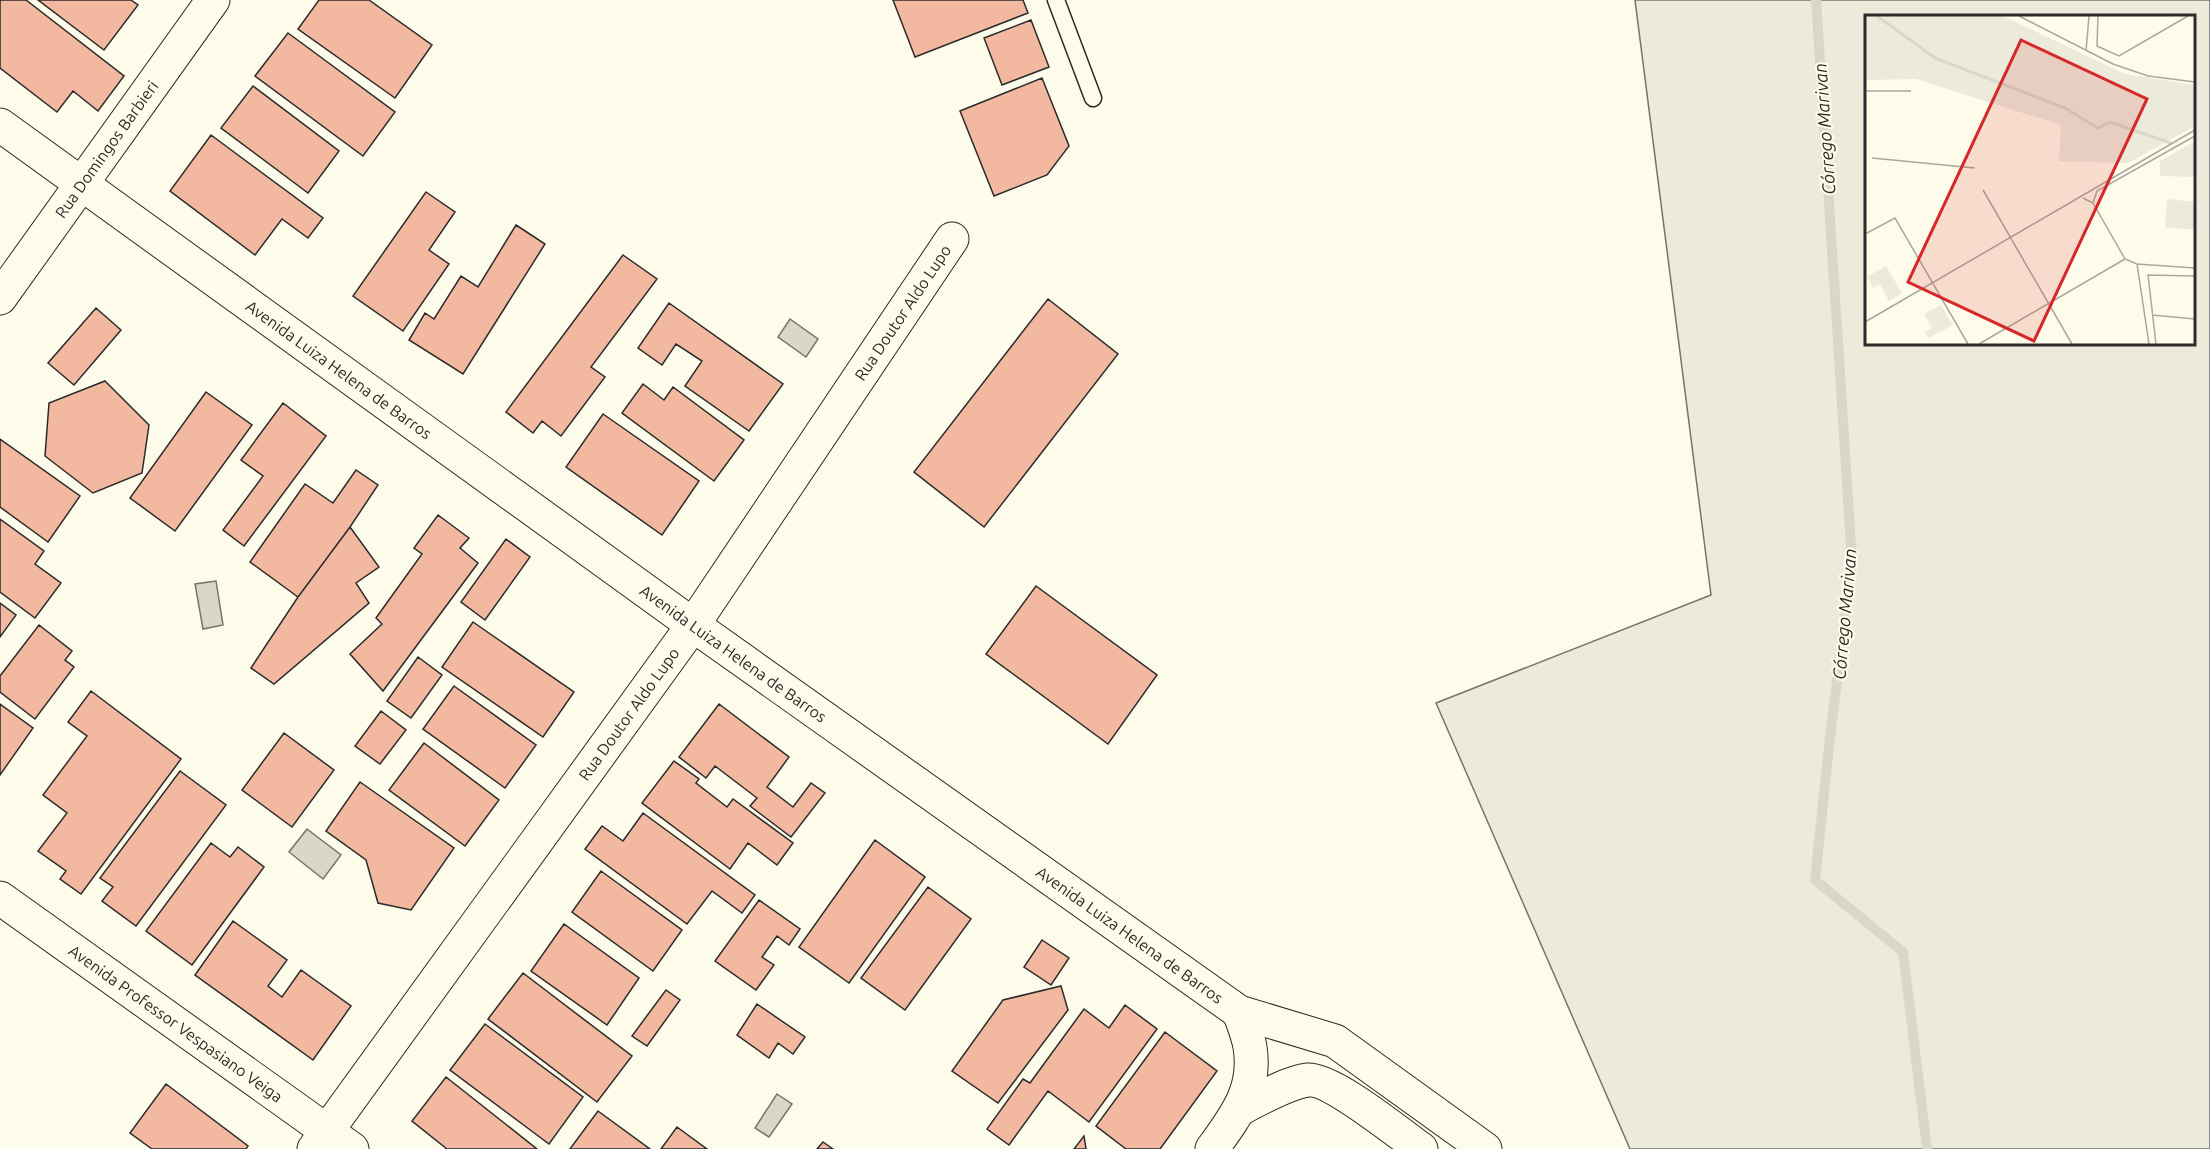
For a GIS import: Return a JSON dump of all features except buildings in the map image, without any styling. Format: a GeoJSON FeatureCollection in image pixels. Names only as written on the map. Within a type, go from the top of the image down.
{"type":"FeatureCollection","features":[{"type":"Feature","properties":{"kind":"street","name":"Rua Domingos Barbieri"},"geometry":{"type":"LineString","coordinates":[[0,298],[213,0]]}},
{"type":"Feature","properties":{"kind":"street","name":"Avenida Luiza Helena de Barros"},"geometry":{"type":"LineString","coordinates":[[0,126],[81,182],[693,625],[1239,1012],[1335,1041],[1485,1149]]}},
{"type":"Feature","properties":{"kind":"street","name":"Rua Doutor Aldo Lupo"},"geometry":{"type":"LineString","coordinates":[[331,1143],[693,625],[952,239]]}},
{"type":"Feature","properties":{"kind":"street","name":"Avenida Professor Vespasiano Veiga"},"geometry":{"type":"LineString","coordinates":[[0,898],[331,1143]]}},
{"type":"Feature","properties":{"kind":"street"},"geometry":{"type":"LineString","coordinates":[[1212,1149],[1240,1109],[1251,1077],[1250,1047],[1239,1012]]}},
{"type":"Feature","properties":{"kind":"street"},"geometry":{"type":"LineString","coordinates":[[1240,1109],[1273,1092],[1309,1080],[1341,1092],[1421,1149]]}},
{"type":"Feature","properties":{"kind":"lane"},"geometry":{"type":"LineString","coordinates":[[1056,0],[1093,98]]}},
{"type":"Feature","properties":{"kind":"shaded area"},"geometry":{"type":"Polygon","coordinates":[[[1635,0],[2210,0],[2210,1149],[1630,1149],[1436,703],[1711,595],[1635,0]]]}},
{"type":"Feature","properties":{"kind":"shaded area"},"geometry":{"type":"Polygon","coordinates":[[[790,319],[818,339],[806,357],[778,337],[790,319]]]}},
{"type":"Feature","properties":{"kind":"shaded area"},"geometry":{"type":"Polygon","coordinates":[[[216,581],[223,625],[203,629],[195,584],[216,581]]]}},
{"type":"Feature","properties":{"kind":"shaded area"},"geometry":{"type":"Polygon","coordinates":[[[307,829],[341,855],[323,879],[289,852],[307,829]]]}},
{"type":"Feature","properties":{"kind":"shaded area"},"geometry":{"type":"Polygon","coordinates":[[[777,1094],[792,1104],[769,1137],[755,1128],[777,1094]]]}},
{"type":"Feature","properties":{"kind":"waterway","name":"Córrego Marivan"},"geometry":{"type":"LineString","coordinates":[[1816,0],[1852,561],[1815,880],[1903,952],[1927,1149]]}}]}
